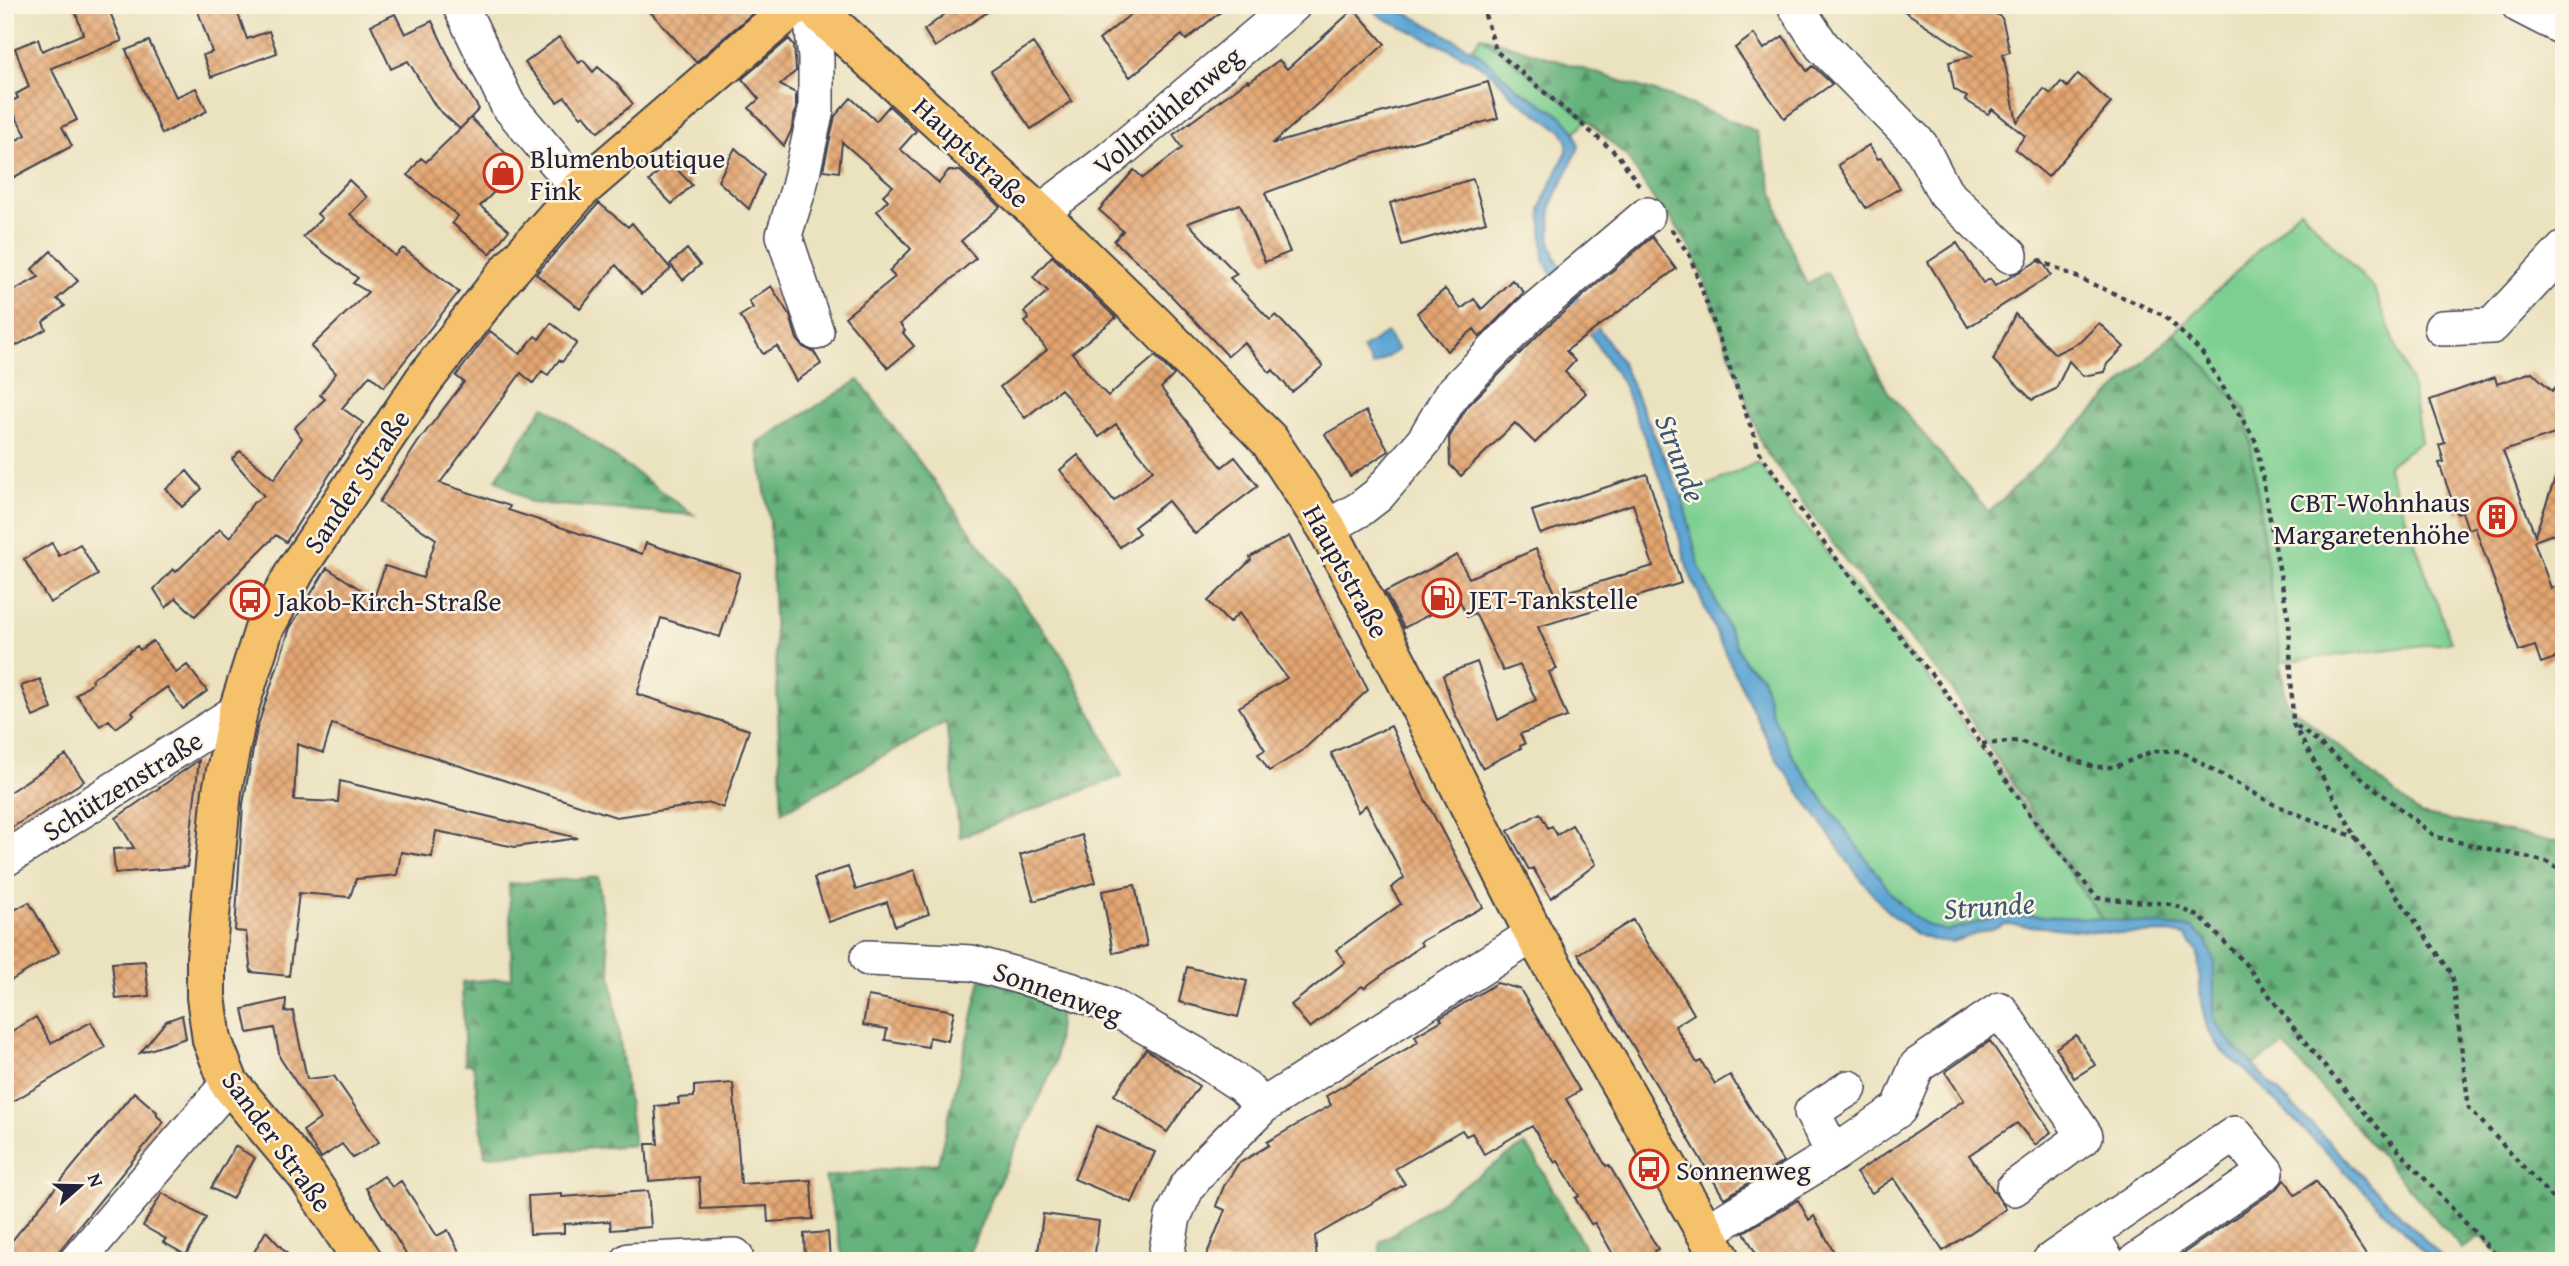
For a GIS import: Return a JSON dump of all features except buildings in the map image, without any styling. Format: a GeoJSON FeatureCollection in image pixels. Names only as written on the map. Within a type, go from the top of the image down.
{"type":"FeatureCollection","features":[{"type":"Feature","properties":{"kind":"main road","name":"Sander Straße"},"geometry":{"type":"LineString","coordinates":[[363,1261],[307,1176],[229,1083],[212,1040],[206,997],[206,958],[222,791],[238,711],[264,629],[296,570],[425,380],[502,279],[580,190],[795,5]]}},
{"type":"Feature","properties":{"kind":"main road","name":"Hauptstraße"},"geometry":{"type":"LineString","coordinates":[[810,5],[1039,213],[1269,440],[1327,528],[1534,934],[1713,1247]]}},
{"type":"Feature","properties":{"kind":"street"},"geometry":{"type":"LineString","coordinates":[[460,5],[508,105],[580,190]]}},
{"type":"Feature","properties":{"kind":"street"},"geometry":{"type":"LineString","coordinates":[[810,5],[816,58],[816,110],[799,187],[784,235],[816,332]]}},
{"type":"Feature","properties":{"kind":"street","name":"Vollmühlenweg"},"geometry":{"type":"LineString","coordinates":[[1039,213],[1103,164],[1293,5]]}},
{"type":"Feature","properties":{"kind":"street"},"geometry":{"type":"LineString","coordinates":[[1795,5],[1822,46],[1934,147],[1945,193],[2010,255]]}},
{"type":"Feature","properties":{"kind":"street"},"geometry":{"type":"LineString","coordinates":[[2530,8],[2564,28]]}},
{"type":"Feature","properties":{"kind":"street"},"geometry":{"type":"LineString","coordinates":[[1327,528],[1378,495],[1424,441],[1451,395],[1530,314],[1655,214]]}},
{"type":"Feature","properties":{"kind":"street"},"geometry":{"type":"LineString","coordinates":[[2442,328],[2492,326],[2564,249]]}},
{"type":"Feature","properties":{"kind":"street","name":"Schützenstraße"},"geometry":{"type":"LineString","coordinates":[[5,859],[238,711]]}},
{"type":"Feature","properties":{"kind":"street"},"geometry":{"type":"LineString","coordinates":[[1165,1261],[1173,1217],[1187,1186],[1263,1106],[1534,934]]}},
{"type":"Feature","properties":{"kind":"street","name":"Sonnenweg"},"geometry":{"type":"LineString","coordinates":[[868,958],[972,963],[1070,990],[1111,1006],[1151,1029],[1243,1086],[1263,1106]]}},
{"type":"Feature","properties":{"kind":"street"},"geometry":{"type":"LineString","coordinates":[[1713,1247],[1899,1108],[1917,1066],[2000,1010],[2085,1136],[2014,1188]]}},
{"type":"Feature","properties":{"kind":"street"},"geometry":{"type":"LineString","coordinates":[[77,1261],[229,1083]]}},
{"type":"Feature","properties":{"kind":"street"},"geometry":{"type":"LineString","coordinates":[[1834,1154],[1812,1112],[1849,1088]]}},
{"type":"Feature","properties":{"kind":"street"},"geometry":{"type":"LineString","coordinates":[[2050,1261],[2098,1247],[2235,1134],[2266,1172],[2136,1261]]}},
{"type":"Feature","properties":{"kind":"street"},"geometry":{"type":"LineString","coordinates":[[629,1261],[735,1256]]}},
{"type":"Feature","properties":{"kind":"path"},"geometry":{"type":"LineString","coordinates":[[1482,5],[1496,51],[1618,155],[1655,214],[1690,256],[1760,453],[1826,546],[1941,686],[2036,822],[2097,898],[2172,904],[2200,917],[2244,962],[2312,1052],[2387,1138],[2501,1261]]}},
{"type":"Feature","properties":{"kind":"path"},"geometry":{"type":"LineString","coordinates":[[2010,255],[2030,257],[2165,316],[2203,354],[2256,442],[2289,623],[2293,724],[2357,839],[2452,974],[2469,1108],[2564,1211]]}},
{"type":"Feature","properties":{"kind":"path"},"geometry":{"type":"LineString","coordinates":[[2293,724],[2436,836],[2549,862],[2564,872]]}},
{"type":"Feature","properties":{"kind":"path"},"geometry":{"type":"LineString","coordinates":[[1982,744],[2019,741],[2094,767],[2115,767],[2153,751],[2180,751],[2273,804],[2357,839]]}},
{"type":"Feature","properties":{"kind":"green space"},"geometry":{"type":"Polygon","coordinates":[[[1481,36],[1587,120],[1575,132],[1563,117],[1518,89],[1472,49],[1481,36]]]}},
{"type":"Feature","properties":{"kind":"green space"},"geometry":{"type":"Polygon","coordinates":[[[1481,36],[1671,97],[1756,131],[1785,234],[1807,285],[1827,272],[1888,392],[1989,512],[2174,333],[2246,410],[2286,702],[2420,814],[2564,843],[2564,1261],[2507,1261],[2481,1237],[2462,1249],[2284,1045],[2253,1065],[2229,1041],[2214,1019],[2214,961],[2206,941],[2191,928],[2102,920],[1947,683],[1848,564],[1763,448],[1703,278],[1691,249],[1673,221],[1656,203],[1627,157],[1587,120],[1481,36]]]}},
{"type":"Feature","properties":{"kind":"green space"},"geometry":{"type":"Polygon","coordinates":[[[2300,209],[2374,289],[2411,383],[2421,441],[2387,466],[2451,642],[2281,662],[2246,410],[2174,333],[2300,209]]]}},
{"type":"Feature","properties":{"kind":"green space"},"geometry":{"type":"Polygon","coordinates":[[[859,380],[1064,658],[1122,776],[960,837],[946,722],[782,812],[770,521],[757,443],[859,380]]]}},
{"type":"Feature","properties":{"kind":"green space"},"geometry":{"type":"Polygon","coordinates":[[[544,406],[694,515],[531,503],[496,479],[544,406]]]}},
{"type":"Feature","properties":{"kind":"green space"},"geometry":{"type":"Polygon","coordinates":[[[1758,462],[1789,506],[1940,692],[2000,772],[2102,920],[2090,918],[1972,924],[1947,931],[1929,926],[1911,914],[1894,897],[1796,762],[1771,712],[1762,676],[1744,662],[1699,566],[1682,497],[1758,462]]]}},
{"type":"Feature","properties":{"kind":"green space"},"geometry":{"type":"Polygon","coordinates":[[[598,877],[634,1145],[485,1156],[473,1064],[465,1064],[462,982],[512,978],[509,884],[598,877]]]}},
{"type":"Feature","properties":{"kind":"green space"},"geometry":{"type":"Polygon","coordinates":[[[981,979],[1061,999],[1055,1065],[992,1197],[966,1261],[844,1261],[825,1177],[938,1163],[981,979]]]}},
{"type":"Feature","properties":{"kind":"green space"},"geometry":{"type":"Polygon","coordinates":[[[1525,1144],[1592,1261],[1380,1261],[1380,1242],[1525,1144]]]}},
{"type":"Feature","properties":{"kind":"water"},"geometry":{"type":"Polygon","coordinates":[[[1368,5],[1387,5],[1477,52],[1518,89],[1563,117],[1575,132],[1579,147],[1551,206],[1550,242],[1556,258],[1573,290],[1620,360],[1630,381],[1682,497],[1699,566],[1744,662],[1762,676],[1771,712],[1796,762],[1894,897],[1911,914],[1929,926],[1947,931],[2003,915],[2090,918],[2192,928],[2206,941],[2214,961],[2214,1019],[2229,1041],[2446,1261],[2433,1261],[2245,1070],[2222,1051],[2207,1028],[2201,1002],[2198,953],[2186,936],[2168,933],[2122,934],[2006,924],[1952,942],[1932,940],[1916,934],[1885,909],[1853,869],[1776,758],[1688,570],[1670,502],[1622,382],[1555,282],[1544,260],[1541,209],[1567,151],[1567,140],[1563,132],[1512,96],[1496,77],[1472,60],[1381,17],[1368,5]]]}},
{"type":"Feature","properties":{"kind":"water"},"geometry":{"type":"Polygon","coordinates":[[[1387,333],[1398,350],[1373,366],[1362,349],[1387,333]]]}},
{"type":"Feature","properties":{"kind":"place","name":"Blumenboutique Fink"},"geometry":{"type":"Point","coordinates":[503,173]}},
{"type":"Feature","properties":{"kind":"place","name":"CBT-Wohnhaus Margaretenhöhe"},"geometry":{"type":"Point","coordinates":[2497,517]}},
{"type":"Feature","properties":{"kind":"place","name":"JET-Tankstelle"},"geometry":{"type":"Point","coordinates":[1442,598]}},
{"type":"Feature","properties":{"kind":"place","name":"Jakob-Kirch-Straße"},"geometry":{"type":"Point","coordinates":[250,600]}},
{"type":"Feature","properties":{"kind":"place","name":"Sonnenweg"},"geometry":{"type":"Point","coordinates":[1649,1169]}},
{"type":"Feature","properties":{"kind":"water label","name":"Strunde"},"geometry":{"type":"Point","coordinates":[1681,458]}},
{"type":"Feature","properties":{"kind":"water label","name":"Strunde"},"geometry":{"type":"Point","coordinates":[1989,905]}}]}
